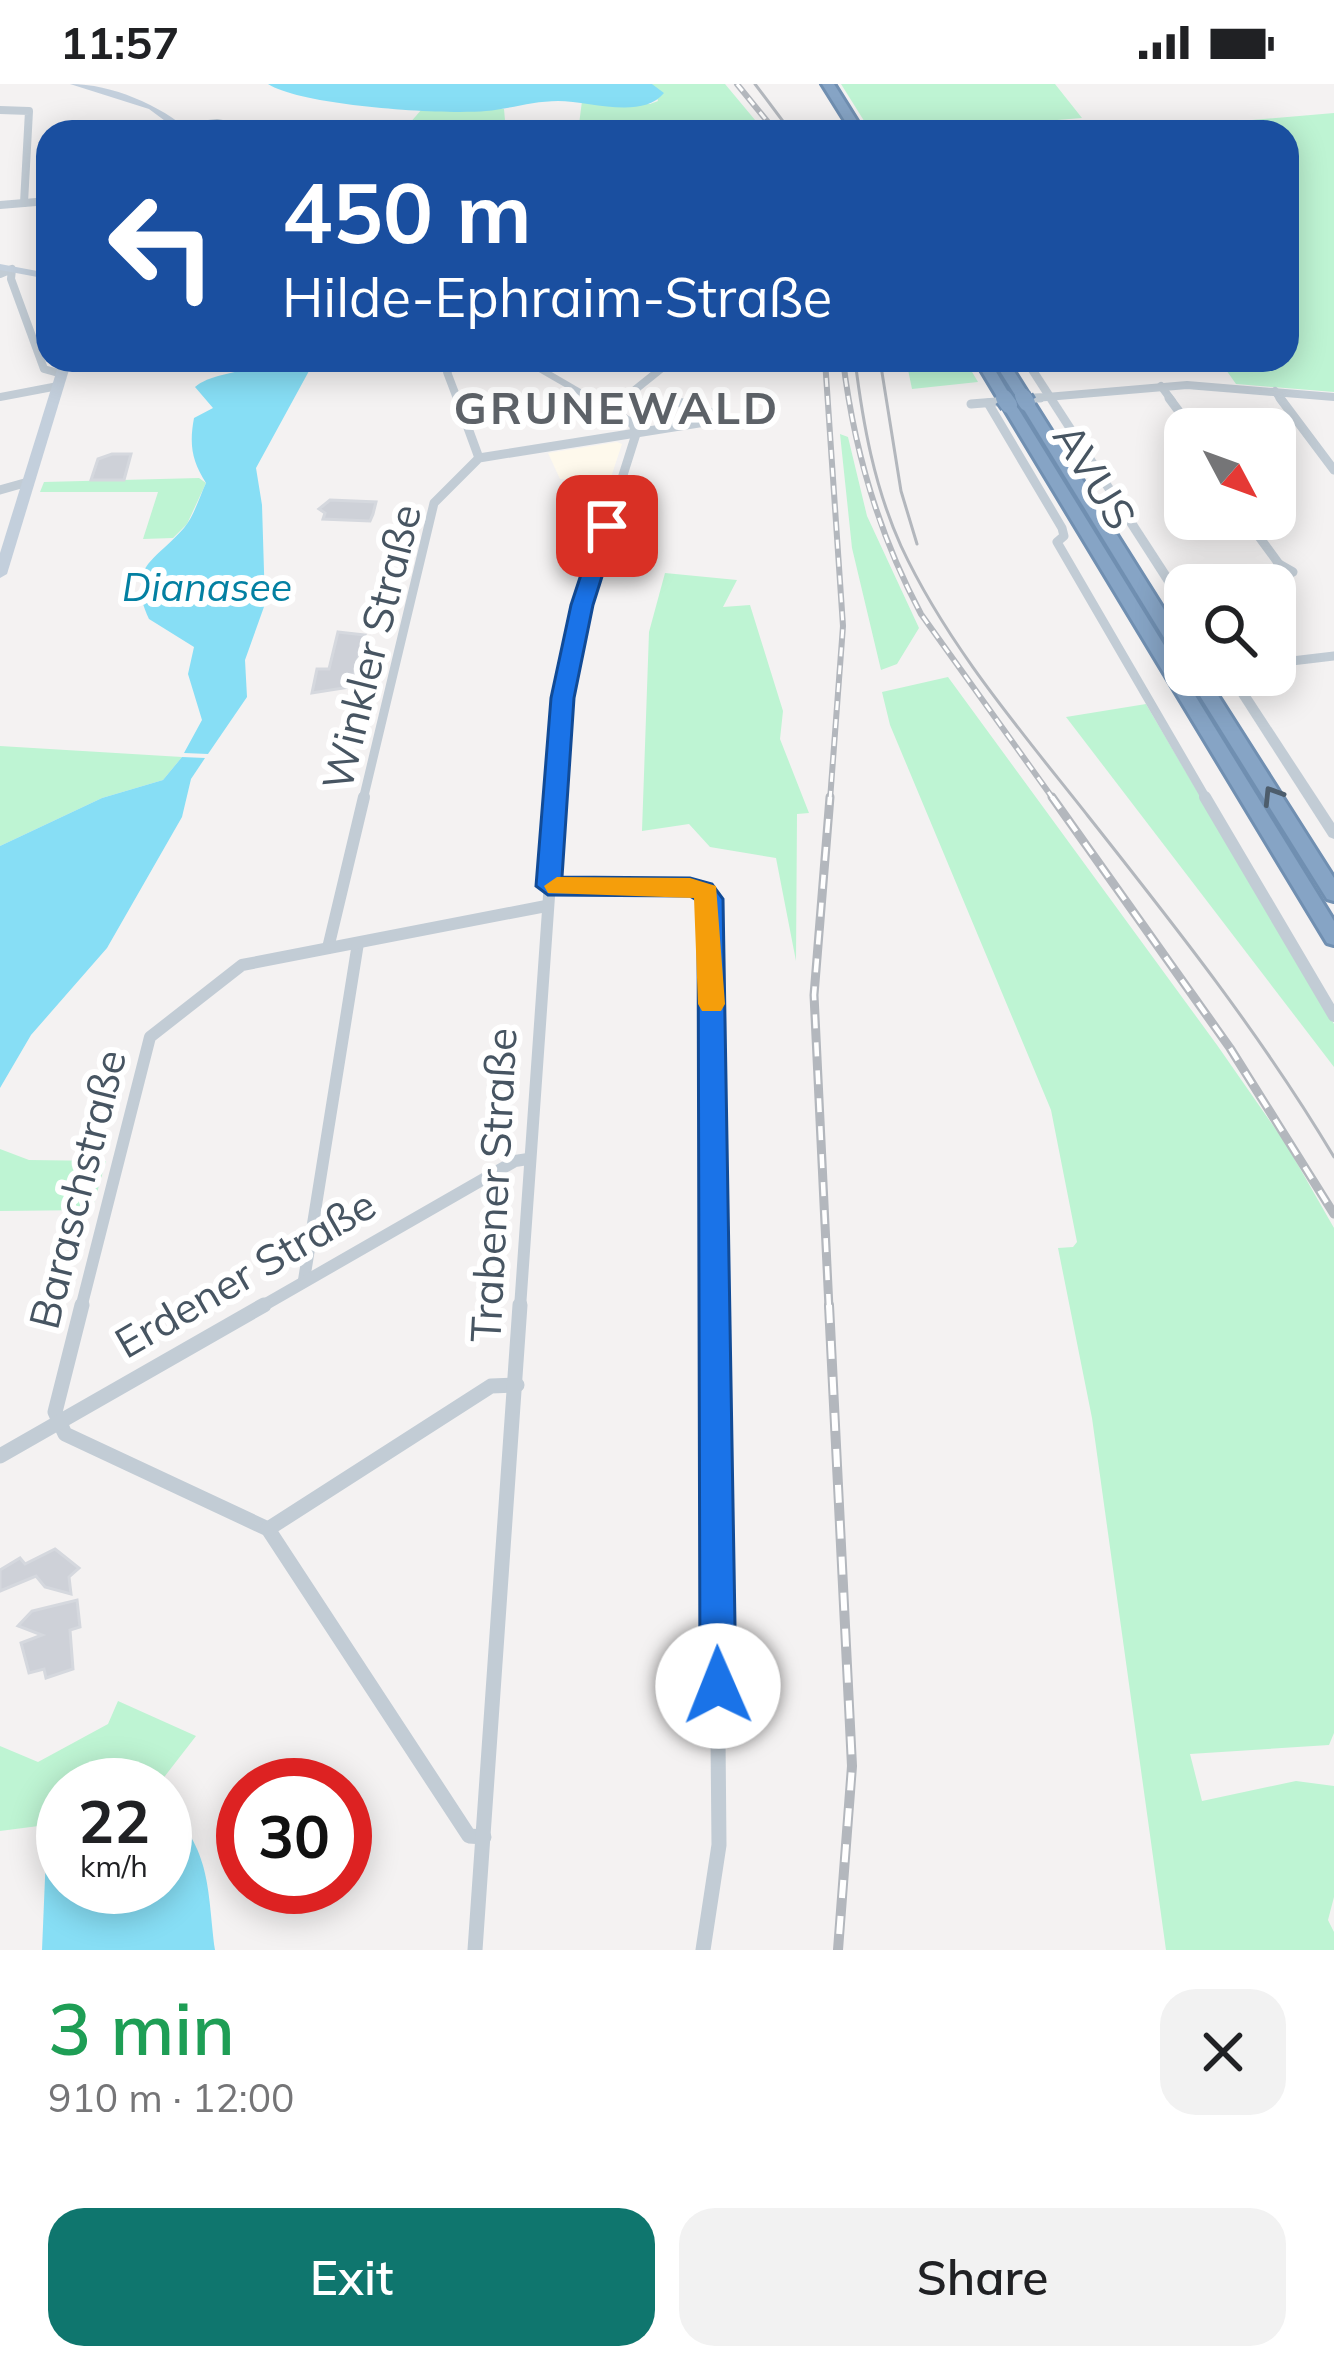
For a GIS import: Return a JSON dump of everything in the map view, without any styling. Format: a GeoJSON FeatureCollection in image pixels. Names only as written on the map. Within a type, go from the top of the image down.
{"type":"FeatureCollection","features":[{"type":"Feature","properties":{"kind":"highway"},"geometry":{"type":"LineString","coordinates":[[814,84],[836,120]]}},
{"type":"Feature","properties":{"kind":"highway"},"geometry":{"type":"LineString","coordinates":[[828,84],[850,120]]}},
{"type":"Feature","properties":{"kind":"highway","name":"AVUS"},"geometry":{"type":"LineString","coordinates":[[992,372],[1016,400],[1164,625]]}},
{"type":"Feature","properties":{"kind":"highway","name":"AVUS"},"geometry":{"type":"LineString","coordinates":[[1005,372],[1016,400],[1334,938]]}},
{"type":"Feature","properties":{"kind":"highway"},"geometry":{"type":"LineString","coordinates":[[1209,696],[1334,894]]}},
{"type":"Feature","properties":{"kind":"main road"},"geometry":{"type":"LineString","coordinates":[[75,84],[145,104],[170,120]]}},
{"type":"Feature","properties":{"kind":"main road"},"geometry":{"type":"LineString","coordinates":[[4,270],[36,274]]}},
{"type":"Feature","properties":{"kind":"main road"},"geometry":{"type":"LineString","coordinates":[[0,574],[62,373]]}},
{"type":"Feature","properties":{"kind":"street"},"geometry":{"type":"LineString","coordinates":[[0,110],[29,111],[24,203]]}},
{"type":"Feature","properties":{"kind":"street"},"geometry":{"type":"LineString","coordinates":[[0,205],[36,202]]}},
{"type":"Feature","properties":{"kind":"street"},"geometry":{"type":"LineString","coordinates":[[4,270],[36,348]]}},
{"type":"Feature","properties":{"kind":"street"},"geometry":{"type":"LineString","coordinates":[[447,372],[479,458],[726,421],[699,405],[620,401]]}},
{"type":"Feature","properties":{"kind":"street"},"geometry":{"type":"LineString","coordinates":[[545,372],[633,424],[636,434]]}},
{"type":"Feature","properties":{"kind":"street"},"geometry":{"type":"LineString","coordinates":[[605,406],[620,401],[657,372]]}},
{"type":"Feature","properties":{"kind":"street"},"geometry":{"type":"LineString","coordinates":[[1023,372],[1016,400],[1062,528],[1064,536],[1057,542],[1334,1016]]}},
{"type":"Feature","properties":{"kind":"street"},"geometry":{"type":"LineString","coordinates":[[0,398],[62,373]]}},
{"type":"Feature","properties":{"kind":"street"},"geometry":{"type":"LineString","coordinates":[[1161,386],[1177,408]]}},
{"type":"Feature","properties":{"kind":"street"},"geometry":{"type":"LineString","coordinates":[[971,404],[1161,386],[1334,397]]}},
{"type":"Feature","properties":{"kind":"street"},"geometry":{"type":"LineString","coordinates":[[1275,391],[1334,470]]}},
{"type":"Feature","properties":{"kind":"street"},"geometry":{"type":"LineString","coordinates":[[1016,400],[1070,435],[1164,575]]}},
{"type":"Feature","properties":{"kind":"street"},"geometry":{"type":"LineString","coordinates":[[694,424],[699,405]]}},
{"type":"Feature","properties":{"kind":"street","name":"Trabener Straße"},"geometry":{"type":"LineString","coordinates":[[475,1950],[563,698],[582,605],[636,434]]}},
{"type":"Feature","properties":{"kind":"street","name":"Winkler Straße"},"geometry":{"type":"LineString","coordinates":[[328,948],[375,767],[403,620],[434,503],[479,458]]}},
{"type":"Feature","properties":{"kind":"street"},"geometry":{"type":"LineString","coordinates":[[0,494],[26,487]]}},
{"type":"Feature","properties":{"kind":"street"},"geometry":{"type":"LineString","coordinates":[[1261,540],[1279,564]]}},
{"type":"Feature","properties":{"kind":"street"},"geometry":{"type":"LineString","coordinates":[[1296,661],[1334,656]]}},
{"type":"Feature","properties":{"kind":"street"},"geometry":{"type":"LineString","coordinates":[[1245,696],[1334,834]]}},
{"type":"Feature","properties":{"kind":"street"},"geometry":{"type":"LineString","coordinates":[[548,886],[690,887],[703,890],[710,899],[719,1845],[703,1950]]}},
{"type":"Feature","properties":{"kind":"street","name":"Baraschstraße"},"geometry":{"type":"LineString","coordinates":[[57,1423],[63,1374],[150,1037],[242,964],[546,907]]}},
{"type":"Feature","properties":{"kind":"street"},"geometry":{"type":"LineString","coordinates":[[304,1280],[358,943]]}},
{"type":"Feature","properties":{"kind":"street","name":"Erdener Straße"},"geometry":{"type":"LineString","coordinates":[[0,1456],[515,1161],[528,1160]]}},
{"type":"Feature","properties":{"kind":"street"},"geometry":{"type":"LineString","coordinates":[[268,1529],[491,1386],[517,1385]]}},
{"type":"Feature","properties":{"kind":"street"},"geometry":{"type":"LineString","coordinates":[[57,1423],[75,1439],[268,1529],[469,1836],[484,1837]]}},
{"type":"Feature","properties":{"kind":"shaded area"},"geometry":{"type":"Polygon","coordinates":[[[622,444],[609,483],[560,479],[548,453],[622,444]]]}},
{"type":"Feature","properties":{"kind":"green space"},"geometry":{"type":"Polygon","coordinates":[[[652,84],[725,84],[755,120],[580,120],[582,101],[658,101],[652,84]]]}},
{"type":"Feature","properties":{"kind":"green space"},"geometry":{"type":"Polygon","coordinates":[[[841,84],[1055,84],[1082,118],[1057,120],[864,120],[841,84]]]}},
{"type":"Feature","properties":{"kind":"green space"},"geometry":{"type":"Polygon","coordinates":[[[422,109],[504,109],[505,120],[412,120],[422,109]]]}},
{"type":"Feature","properties":{"kind":"green space"},"geometry":{"type":"Polygon","coordinates":[[[1334,113],[1334,392],[1236,384],[1228,372],[1299,372],[1299,120],[1253,120],[1334,113]]]}},
{"type":"Feature","properties":{"kind":"green space"},"geometry":{"type":"Polygon","coordinates":[[[908,372],[972,372],[978,382],[912,389],[908,372]]]}},
{"type":"Feature","properties":{"kind":"green space"},"geometry":{"type":"Polygon","coordinates":[[[840,434],[848,437],[867,516],[919,628],[897,664],[881,670],[852,548],[840,434]]]}},
{"type":"Feature","properties":{"kind":"green space"},"geometry":{"type":"Polygon","coordinates":[[[199,478],[206,483],[187,524],[173,538],[143,539],[158,492],[40,492],[44,482],[199,478]]]}},
{"type":"Feature","properties":{"kind":"green space"},"geometry":{"type":"Polygon","coordinates":[[[665,573],[737,580],[723,607],[750,605],[783,711],[780,739],[809,813],[797,814],[796,961],[776,858],[710,847],[689,824],[642,831],[649,632],[665,573]]]}},
{"type":"Feature","properties":{"kind":"green space"},"geometry":{"type":"Polygon","coordinates":[[[948,677],[1217,1045],[1286,1144],[1334,1228],[1334,1733],[1329,1745],[1190,1754],[1202,1801],[1296,1781],[1334,1786],[1334,1897],[1328,1920],[1334,1950],[1166,1950],[1092,1418],[1058,1248],[1077,1242],[1051,1110],[890,725],[882,692],[948,677]]]}},
{"type":"Feature","properties":{"kind":"green space"},"geometry":{"type":"Polygon","coordinates":[[[1146,704],[1334,1024],[1334,1067],[1066,717],[1146,704]]]}},
{"type":"Feature","properties":{"kind":"green space"},"geometry":{"type":"Polygon","coordinates":[[[0,746],[182,757],[163,780],[102,798],[0,846],[0,746]]]}},
{"type":"Feature","properties":{"kind":"green space"},"geometry":{"type":"Polygon","coordinates":[[[0,1149],[29,1160],[106,1161],[92,1210],[0,1211],[0,1149]]]}},
{"type":"Feature","properties":{"kind":"green space"},"geometry":{"type":"Polygon","coordinates":[[[118,1701],[196,1736],[179,1758],[45,1758],[108,1724],[118,1701]]]}},
{"type":"Feature","properties":{"kind":"green space"},"geometry":{"type":"Polygon","coordinates":[[[0,1746],[36,1761],[36,1826],[0,1831],[0,1746]]]}},
{"type":"Feature","properties":{"kind":"water"},"geometry":{"type":"Polygon","coordinates":[[[268,84],[652,84],[664,93],[643,106],[558,101],[438,112],[341,103],[268,84]]]}},
{"type":"Feature","properties":{"kind":"water","name":"Dianasee"},"geometry":{"type":"Polygon","coordinates":[[[237,372],[308,372],[256,468],[265,604],[245,660],[247,697],[208,754],[184,753],[202,720],[188,674],[194,647],[149,619],[140,588],[146,567],[188,523],[206,483],[193,452],[193,428],[194,418],[213,408],[195,387],[237,372]]]}},
{"type":"Feature","properties":{"kind":"water"},"geometry":{"type":"Polygon","coordinates":[[[182,757],[205,758],[191,779],[182,817],[107,948],[31,1035],[0,1088],[0,846],[102,798],[163,780],[182,757]]]}},
{"type":"Feature","properties":{"kind":"water"},"geometry":{"type":"Polygon","coordinates":[[[192,1838],[205,1871],[215,1950],[42,1950],[44,1914],[192,1914],[192,1838]]]}},
{"type":"Feature","properties":{"kind":"building"},"geometry":{"type":"Polygon","coordinates":[[[131,454],[124,480],[91,480],[98,459],[131,454]]]}},
{"type":"Feature","properties":{"kind":"building"},"geometry":{"type":"Polygon","coordinates":[[[330,500],[376,502],[370,521],[323,519],[325,513],[319,509],[330,500]]]}},
{"type":"Feature","properties":{"kind":"building"},"geometry":{"type":"Polygon","coordinates":[[[338,632],[365,635],[350,687],[312,693],[317,669],[329,669],[338,632]]]}},
{"type":"Feature","properties":{"kind":"building"},"geometry":{"type":"Polygon","coordinates":[[[55,1549],[79,1568],[69,1577],[71,1594],[45,1587],[36,1576],[0,1591],[0,1570],[20,1558],[25,1564],[55,1549]]]}},
{"type":"Feature","properties":{"kind":"building"},"geometry":{"type":"Polygon","coordinates":[[[77,1600],[80,1627],[70,1630],[73,1669],[46,1678],[44,1669],[29,1673],[21,1643],[42,1635],[18,1626],[32,1611],[77,1600]]]}},
{"type":"Feature","properties":{"kind":"tram line"},"geometry":{"type":"LineString","coordinates":[[755,84],[782,120]]}},
{"type":"Feature","properties":{"kind":"tram line"},"geometry":{"type":"LineString","coordinates":[[857,372],[884,501],[901,546],[940,618],[1012,719],[1217,982],[1334,1157]]}},
{"type":"Feature","properties":{"kind":"tram line"},"geometry":{"type":"LineString","coordinates":[[882,372],[901,491],[917,544]]}},
{"type":"Feature","properties":{"kind":"railway"},"geometry":{"type":"LineString","coordinates":[[737,84],[766,120]]}},
{"type":"Feature","properties":{"kind":"railway"},"geometry":{"type":"LineString","coordinates":[[826,372],[843,626],[830,800]]}},
{"type":"Feature","properties":{"kind":"railway"},"geometry":{"type":"LineString","coordinates":[[845,372],[870,491],[906,584],[921,614],[1054,800]]}},
{"type":"Feature","properties":{"kind":"railway"},"geometry":{"type":"LineString","coordinates":[[829,1308],[814,995],[830,797]]}},
{"type":"Feature","properties":{"kind":"railway"},"geometry":{"type":"LineString","coordinates":[[1052,797],[1230,1048],[1334,1214]]}},
{"type":"Feature","properties":{"kind":"railway"},"geometry":{"type":"LineString","coordinates":[[829,1305],[852,1766],[838,1950]]}},
{"type":"Feature","properties":{"kind":"slow traffic"},"geometry":{"type":"LineString","coordinates":[[557,886],[690,887],[707,893],[711,1004]]}},
{"type":"Feature","properties":{"kind":"district","name":"GRUNEWALD"},"geometry":{"type":"Point","coordinates":[617,407]}},
{"type":"Feature","properties":{"kind":"route"},"geometry":{"type":"LineString","coordinates":[[607,526],[582,605],[563,698],[548,886],[690,887],[710,896],[718,1686]]}}]}
